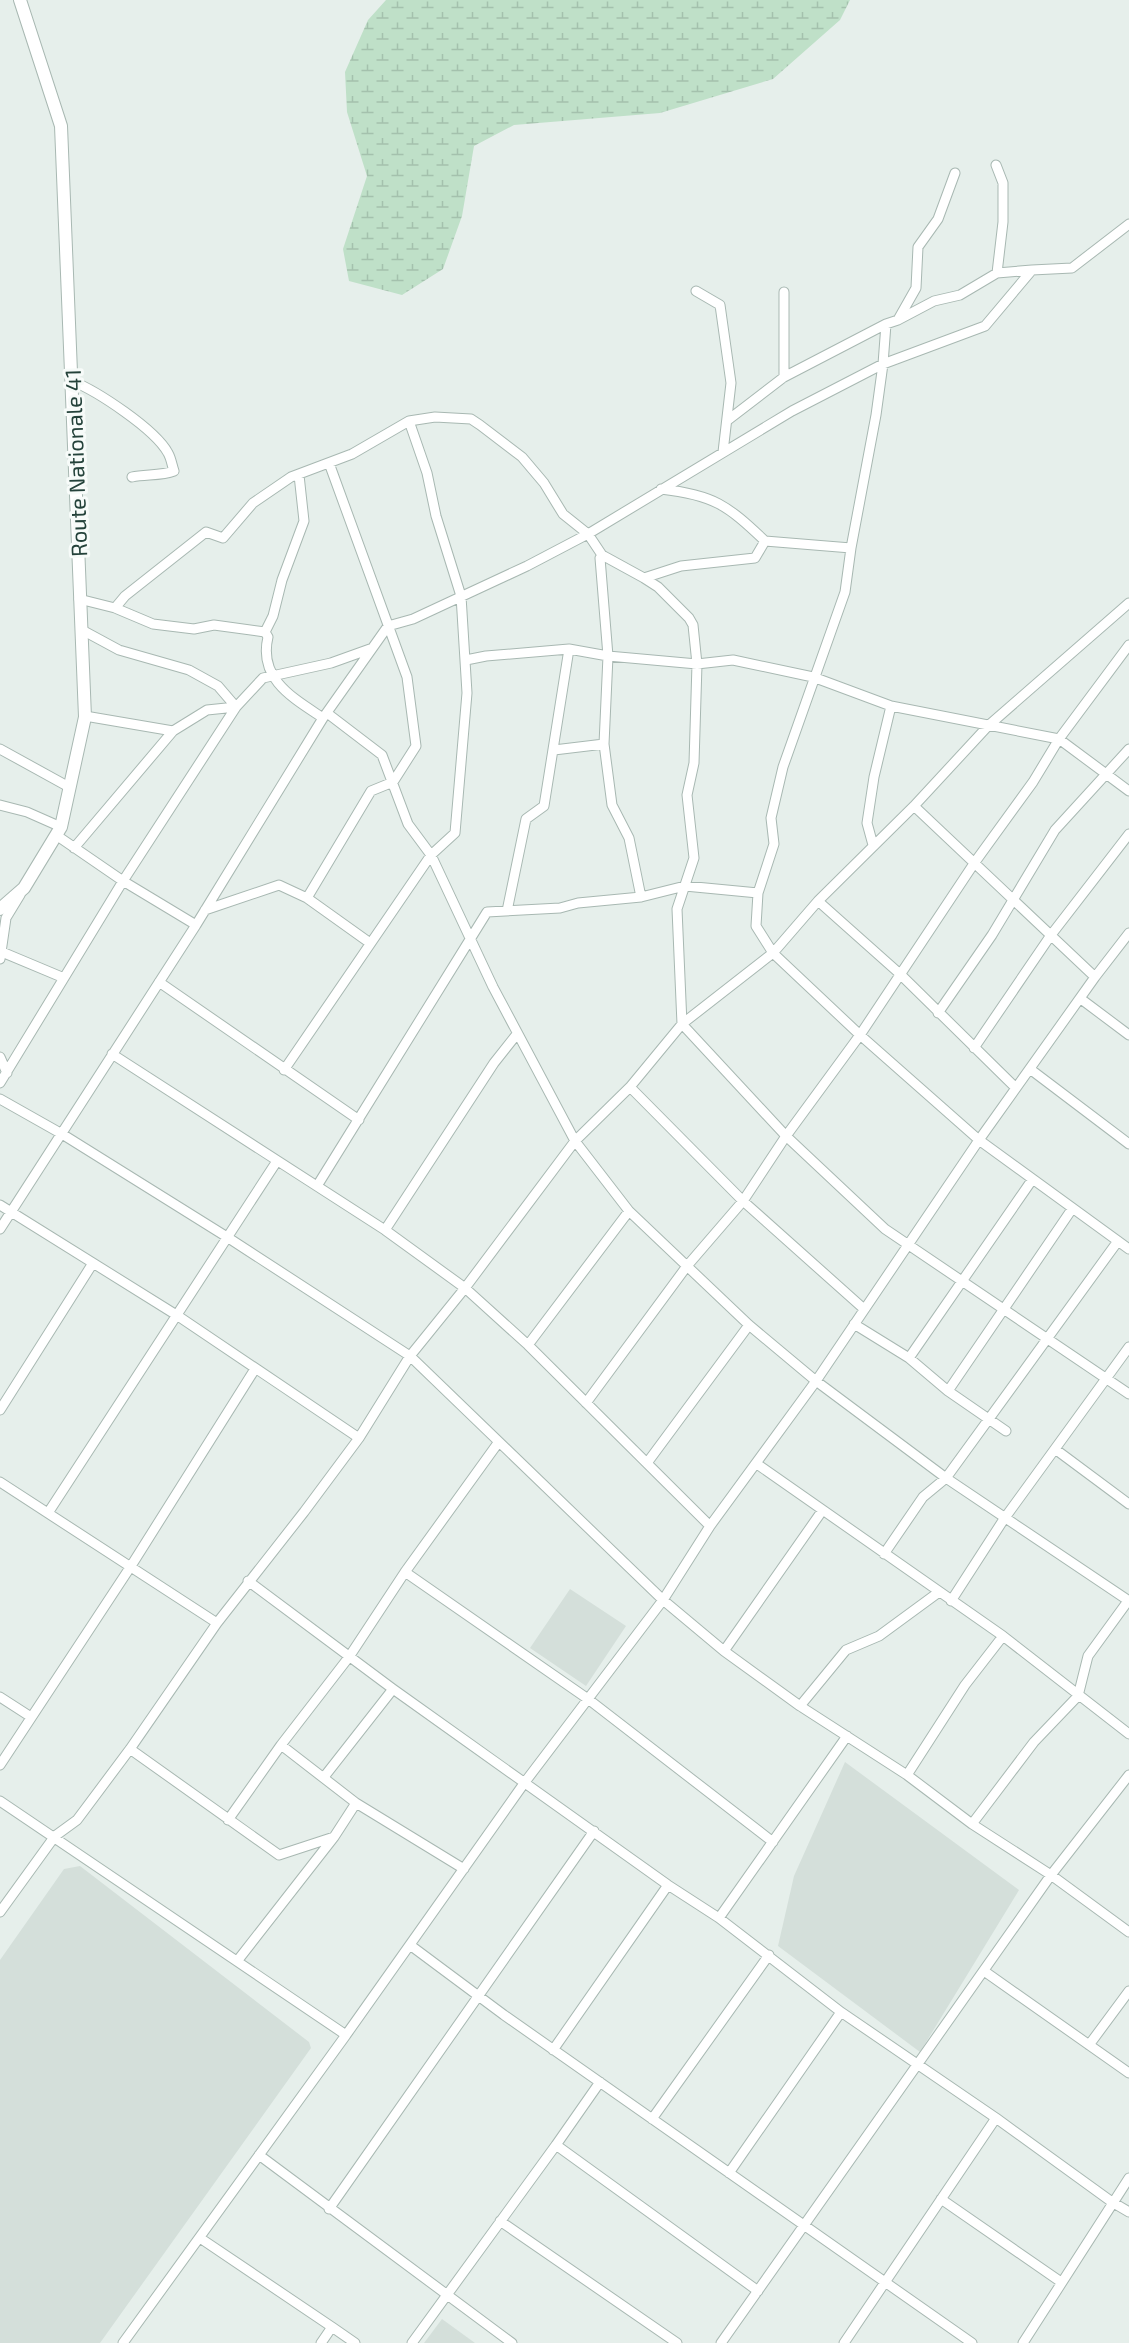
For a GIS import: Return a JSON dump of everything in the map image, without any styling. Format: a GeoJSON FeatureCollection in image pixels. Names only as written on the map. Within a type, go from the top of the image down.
{"type":"FeatureCollection","features":[{"type":"Feature","properties":{"kind":"street","name":"Route Nationale 41"},"geometry":{"type":"LineString","coordinates":[[0,909],[24,888],[59,831],[85,716],[62,126],[20,0]]}},
{"type":"Feature","properties":{"kind":"street"},"geometry":{"type":"LineString","coordinates":[[996,165],[1004,183],[1003,222],[997,273]]}},
{"type":"Feature","properties":{"kind":"street"},"geometry":{"type":"LineString","coordinates":[[898,320],[916,288],[918,247],[938,219],[955,173]]}},
{"type":"Feature","properties":{"kind":"street"},"geometry":{"type":"LineString","coordinates":[[728,420],[784,377],[886,324],[934,301],[960,295],[997,273],[1072,268],[1129,224]]}},
{"type":"Feature","properties":{"kind":"street"},"geometry":{"type":"LineString","coordinates":[[0,1229],[206,910],[325,715],[388,626],[413,619],[527,566],[588,534],[792,411],[884,364],[985,326],[1032,270]]}},
{"type":"Feature","properties":{"kind":"street"},"geometry":{"type":"LineString","coordinates":[[696,291],[720,305],[730,383],[723,452]]}},
{"type":"Feature","properties":{"kind":"street"},"geometry":{"type":"LineString","coordinates":[[784,292],[784,377]]}},
{"type":"Feature","properties":{"kind":"street"},"geometry":{"type":"LineString","coordinates":[[886,324],[884,364],[845,592],[783,767],[771,818],[774,844],[758,893],[756,926],[773,953],[860,1035],[979,1140],[1129,1249]]}},
{"type":"Feature","properties":{"kind":"street"},"geometry":{"type":"LineString","coordinates":[[72,381],[92,389],[152,434],[168,453],[174,471],[167,474],[132,477]]}},
{"type":"Feature","properties":{"kind":"street"},"geometry":{"type":"LineString","coordinates":[[115,608],[125,596],[206,532],[223,538],[253,503],[291,477],[352,454],[409,421],[435,417],[471,419],[480,424],[522,457],[544,483],[563,514],[588,534],[602,555],[658,587],[689,618],[693,625],[697,664],[694,763],[687,795],[694,858],[677,909],[682,1024],[786,1136],[885,1229],[1129,1394]]}},
{"type":"Feature","properties":{"kind":"street"},"geometry":{"type":"LineString","coordinates":[[284,1070],[431,855],[455,833],[467,693],[461,596],[436,516],[427,473],[409,421]]}},
{"type":"Feature","properties":{"kind":"street"},"geometry":{"type":"LineString","coordinates":[[307,898],[371,791],[393,782],[416,746],[407,677],[329,463]]}},
{"type":"Feature","properties":{"kind":"street"},"geometry":{"type":"LineString","coordinates":[[299,475],[304,521],[265,632],[268,637],[265,650],[273,677],[285,693],[325,715],[382,755],[408,824],[431,855],[517,1034],[575,1141],[629,1211],[749,1325],[816,1381],[1005,1520],[1129,1601],[1088,1656],[1078,1695],[1034,1742],[972,1824]]}},
{"type":"Feature","properties":{"kind":"street"},"geometry":{"type":"LineString","coordinates":[[661,489],[692,492],[710,498],[728,508],[765,541],[851,548]]}},
{"type":"Feature","properties":{"kind":"street"},"geometry":{"type":"LineString","coordinates":[[644,578],[681,566],[755,558],[765,541]]}},
{"type":"Feature","properties":{"kind":"street"},"geometry":{"type":"LineString","coordinates":[[602,555],[600,558],[608,656],[604,744],[612,805],[628,838],[641,897]]}},
{"type":"Feature","properties":{"kind":"street"},"geometry":{"type":"LineString","coordinates":[[79,599],[115,608],[153,624],[194,629],[214,625],[265,632]]}},
{"type":"Feature","properties":{"kind":"street"},"geometry":{"type":"LineString","coordinates":[[0,1912],[55,1836],[77,1820],[130,1749],[217,1623],[304,1512],[358,1438],[410,1356],[465,1288],[575,1141],[630,1087],[682,1024],[773,953],[818,901],[914,806],[988,726],[1129,603]]}},
{"type":"Feature","properties":{"kind":"street"},"geometry":{"type":"LineString","coordinates":[[82,630],[119,650],[189,670],[218,686],[236,707]]}},
{"type":"Feature","properties":{"kind":"street"},"geometry":{"type":"LineString","coordinates":[[586,1403],[687,1266],[743,1201],[786,1136],[860,1035],[975,862],[1033,782],[1059,740],[1129,645]]}},
{"type":"Feature","properties":{"kind":"street"},"geometry":{"type":"LineString","coordinates":[[466,660],[486,656],[569,649],[608,656],[697,664],[733,660],[813,677],[891,706],[1059,740],[1129,791]]}},
{"type":"Feature","properties":{"kind":"street"},"geometry":{"type":"LineString","coordinates":[[507,910],[526,819],[544,806],[569,649]]}},
{"type":"Feature","properties":{"kind":"street"},"geometry":{"type":"LineString","coordinates":[[0,1083],[123,880],[236,707],[263,678],[331,663],[370,650]]}},
{"type":"Feature","properties":{"kind":"street"},"geometry":{"type":"LineString","coordinates":[[873,845],[867,823],[874,777],[891,706]]}},
{"type":"Feature","properties":{"kind":"street"},"geometry":{"type":"LineString","coordinates":[[74,848],[173,731],[207,710],[236,707]]}},
{"type":"Feature","properties":{"kind":"street"},"geometry":{"type":"LineString","coordinates":[[85,716],[173,731]]}},
{"type":"Feature","properties":{"kind":"street"},"geometry":{"type":"LineString","coordinates":[[554,750],[604,744]]}},
{"type":"Feature","properties":{"kind":"street"},"geometry":{"type":"LineString","coordinates":[[0,749],[69,787]]}},
{"type":"Feature","properties":{"kind":"street"},"geometry":{"type":"LineString","coordinates":[[938,1012],[992,935],[1012,898],[1055,830],[1129,749]]}},
{"type":"Feature","properties":{"kind":"street"},"geometry":{"type":"LineString","coordinates":[[0,805],[27,812],[59,831],[74,848],[196,925]]}},
{"type":"Feature","properties":{"kind":"street"},"geometry":{"type":"LineString","coordinates":[[914,806],[1095,977]]}},
{"type":"Feature","properties":{"kind":"street"},"geometry":{"type":"LineString","coordinates":[[974,1048],[1051,935],[1129,834]]}},
{"type":"Feature","properties":{"kind":"street"},"geometry":{"type":"LineString","coordinates":[[206,910],[279,885],[307,898],[370,943]]}},
{"type":"Feature","properties":{"kind":"street"},"geometry":{"type":"LineString","coordinates":[[317,1186],[487,912],[560,908],[578,903],[641,897],[684,886],[758,893]]}},
{"type":"Feature","properties":{"kind":"street"},"geometry":{"type":"LineString","coordinates":[[24,888],[6,918],[1,956],[64,978]]}},
{"type":"Feature","properties":{"kind":"street"},"geometry":{"type":"LineString","coordinates":[[818,901],[900,974],[1016,1088]]}},
{"type":"Feature","properties":{"kind":"street"},"geometry":{"type":"LineString","coordinates":[[123,2343],[346,2035],[525,1782],[663,1599],[710,1526],[816,1381],[979,1140],[1095,977],[1125,945],[1129,933]]}},
{"type":"Feature","properties":{"kind":"street"},"geometry":{"type":"LineString","coordinates":[[159,982],[359,1120]]}},
{"type":"Feature","properties":{"kind":"street"},"geometry":{"type":"LineString","coordinates":[[1081,999],[1129,1035]]}},
{"type":"Feature","properties":{"kind":"street"},"geometry":{"type":"LineString","coordinates":[[385,1230],[494,1063],[517,1034]]}},
{"type":"Feature","properties":{"kind":"street"},"geometry":{"type":"LineString","coordinates":[[112,1054],[385,1230],[465,1288],[528,1345],[710,1526]]}},
{"type":"Feature","properties":{"kind":"street"},"geometry":{"type":"LineString","coordinates":[[0,1057],[7,1072]]}},
{"type":"Feature","properties":{"kind":"street"},"geometry":{"type":"LineString","coordinates":[[1030,1069],[1129,1143]]}},
{"type":"Feature","properties":{"kind":"street"},"geometry":{"type":"LineString","coordinates":[[630,1087],[743,1201],[864,1309]]}},
{"type":"Feature","properties":{"kind":"street"},"geometry":{"type":"LineString","coordinates":[[0,1099],[62,1134],[227,1237],[410,1356],[663,1599],[724,1651],[800,1706],[907,1775],[972,1824],[1051,1875],[1129,1932]]}},
{"type":"Feature","properties":{"kind":"street"},"geometry":{"type":"LineString","coordinates":[[48,1513],[278,1161]]}},
{"type":"Feature","properties":{"kind":"street"},"geometry":{"type":"LineString","coordinates":[[909,1358],[1032,1180]]}},
{"type":"Feature","properties":{"kind":"street"},"geometry":{"type":"LineString","coordinates":[[0,1205],[178,1316],[358,1438]]}},
{"type":"Feature","properties":{"kind":"street"},"geometry":{"type":"LineString","coordinates":[[948,1391],[1072,1209]]}},
{"type":"Feature","properties":{"kind":"street"},"geometry":{"type":"LineString","coordinates":[[528,1345],[629,1211]]}},
{"type":"Feature","properties":{"kind":"street"},"geometry":{"type":"LineString","coordinates":[[884,1554],[923,1497],[946,1478],[1118,1241]]}},
{"type":"Feature","properties":{"kind":"street"},"geometry":{"type":"LineString","coordinates":[[0,1410],[93,1263]]}},
{"type":"Feature","properties":{"kind":"street"},"geometry":{"type":"LineString","coordinates":[[854,1324],[909,1358],[948,1391],[1006,1431]]}},
{"type":"Feature","properties":{"kind":"street"},"geometry":{"type":"LineString","coordinates":[[647,1463],[749,1325]]}},
{"type":"Feature","properties":{"kind":"street"},"geometry":{"type":"LineString","coordinates":[[951,1601],[1005,1520],[1129,1347]]}},
{"type":"Feature","properties":{"kind":"street"},"geometry":{"type":"LineString","coordinates":[[0,1765],[131,1566],[255,1369]]}},
{"type":"Feature","properties":{"kind":"street"},"geometry":{"type":"LineString","coordinates":[[228,1820],[280,1746],[349,1657],[405,1572],[498,1443]]}},
{"type":"Feature","properties":{"kind":"street"},"geometry":{"type":"LineString","coordinates":[[1055,1449],[1129,1504]]}},
{"type":"Feature","properties":{"kind":"street"},"geometry":{"type":"LineString","coordinates":[[757,1464],[1003,1636],[1129,1734]]}},
{"type":"Feature","properties":{"kind":"street"},"geometry":{"type":"LineString","coordinates":[[0,1482],[217,1623]]}},
{"type":"Feature","properties":{"kind":"street"},"geometry":{"type":"LineString","coordinates":[[724,1651],[822,1511]]}},
{"type":"Feature","properties":{"kind":"street"},"geometry":{"type":"LineString","coordinates":[[405,1572],[588,1699],[773,1842]]}},
{"type":"Feature","properties":{"kind":"street"},"geometry":{"type":"LineString","coordinates":[[248,1581],[393,1689],[668,1885],[719,1918],[841,2012],[1129,2212]]}},
{"type":"Feature","properties":{"kind":"street"},"geometry":{"type":"LineString","coordinates":[[800,1706],[846,1650],[879,1636],[939,1592]]}},
{"type":"Feature","properties":{"kind":"street"},"geometry":{"type":"LineString","coordinates":[[907,1775],[965,1685],[1003,1636]]}},
{"type":"Feature","properties":{"kind":"street"},"geometry":{"type":"LineString","coordinates":[[324,1777],[393,1689]]}},
{"type":"Feature","properties":{"kind":"street"},"geometry":{"type":"LineString","coordinates":[[0,1696],[31,1717]]}},
{"type":"Feature","properties":{"kind":"street"},"geometry":{"type":"LineString","coordinates":[[719,1918],[847,1737]]}},
{"type":"Feature","properties":{"kind":"street"},"geometry":{"type":"LineString","coordinates":[[280,1746],[356,1803],[464,1869]]}},
{"type":"Feature","properties":{"kind":"street"},"geometry":{"type":"LineString","coordinates":[[130,1749],[279,1855],[334,1837]]}},
{"type":"Feature","properties":{"kind":"street"},"geometry":{"type":"LineString","coordinates":[[721,2343],[1051,1875],[1129,1775]]}},
{"type":"Feature","properties":{"kind":"street"},"geometry":{"type":"LineString","coordinates":[[0,1801],[55,1836],[346,2035]]}},
{"type":"Feature","properties":{"kind":"street"},"geometry":{"type":"LineString","coordinates":[[238,1960],[334,1837],[356,1803]]}},
{"type":"Feature","properties":{"kind":"street"},"geometry":{"type":"LineString","coordinates":[[329,2208],[594,1831]]}},
{"type":"Feature","properties":{"kind":"street"},"geometry":{"type":"LineString","coordinates":[[553,2050],[668,1885]]}},
{"type":"Feature","properties":{"kind":"street"},"geometry":{"type":"LineString","coordinates":[[410,1945],[478,1997],[884,2284],[956,2339],[972,2343]]}},
{"type":"Feature","properties":{"kind":"street"},"geometry":{"type":"LineString","coordinates":[[652,2119],[769,1955]]}},
{"type":"Feature","properties":{"kind":"street"},"geometry":{"type":"LineString","coordinates":[[984,1971],[1129,2073]]}},
{"type":"Feature","properties":{"kind":"street"},"geometry":{"type":"LineString","coordinates":[[1089,2046],[1129,1991]]}},
{"type":"Feature","properties":{"kind":"street"},"geometry":{"type":"LineString","coordinates":[[729,2173],[841,2012]]}},
{"type":"Feature","properties":{"kind":"street"},"geometry":{"type":"LineString","coordinates":[[412,2343],[449,2295],[600,2082]]}},
{"type":"Feature","properties":{"kind":"street"},"geometry":{"type":"LineString","coordinates":[[844,2343],[996,2118]]}},
{"type":"Feature","properties":{"kind":"street"},"geometry":{"type":"LineString","coordinates":[[556,2145],[758,2291]]}},
{"type":"Feature","properties":{"kind":"street"},"geometry":{"type":"LineString","coordinates":[[259,2156],[512,2343]]}},
{"type":"Feature","properties":{"kind":"street"},"geometry":{"type":"LineString","coordinates":[[1023,2343],[1129,2178]]}},
{"type":"Feature","properties":{"kind":"street"},"geometry":{"type":"LineString","coordinates":[[941,2199],[1061,2282]]}},
{"type":"Feature","properties":{"kind":"street"},"geometry":{"type":"LineString","coordinates":[[500,2221],[677,2343]]}},
{"type":"Feature","properties":{"kind":"street"},"geometry":{"type":"LineString","coordinates":[[200,2238],[355,2343]]}},
{"type":"Feature","properties":{"kind":"street"},"geometry":{"type":"LineString","coordinates":[[321,2343],[333,2327]]}},
{"type":"Feature","properties":{"kind":"shaded area"},"geometry":{"type":"Polygon","coordinates":[[[570,1589],[626,1626],[586,1686],[530,1648],[570,1589]]]}},
{"type":"Feature","properties":{"kind":"shaded area"},"geometry":{"type":"Polygon","coordinates":[[[845,1762],[1019,1890],[920,2052],[778,1946],[794,1876],[845,1762]]]}},
{"type":"Feature","properties":{"kind":"shaded area"},"geometry":{"type":"Polygon","coordinates":[[[80,1866],[309,2042],[311,2048],[100,2343],[0,2343],[0,1960],[64,1869],[80,1866]]]}},
{"type":"Feature","properties":{"kind":"shaded area"},"geometry":{"type":"Polygon","coordinates":[[[442,2319],[475,2343],[424,2343],[442,2319]]]}},
{"type":"Feature","properties":{"kind":"green space"},"geometry":{"type":"Polygon","coordinates":[[[386,0],[850,0],[840,20],[773,79],[660,113],[514,125],[474,146],[462,216],[443,269],[402,295],[349,281],[343,249],[367,176],[347,112],[345,72],[368,20],[386,0]]]}}]}
